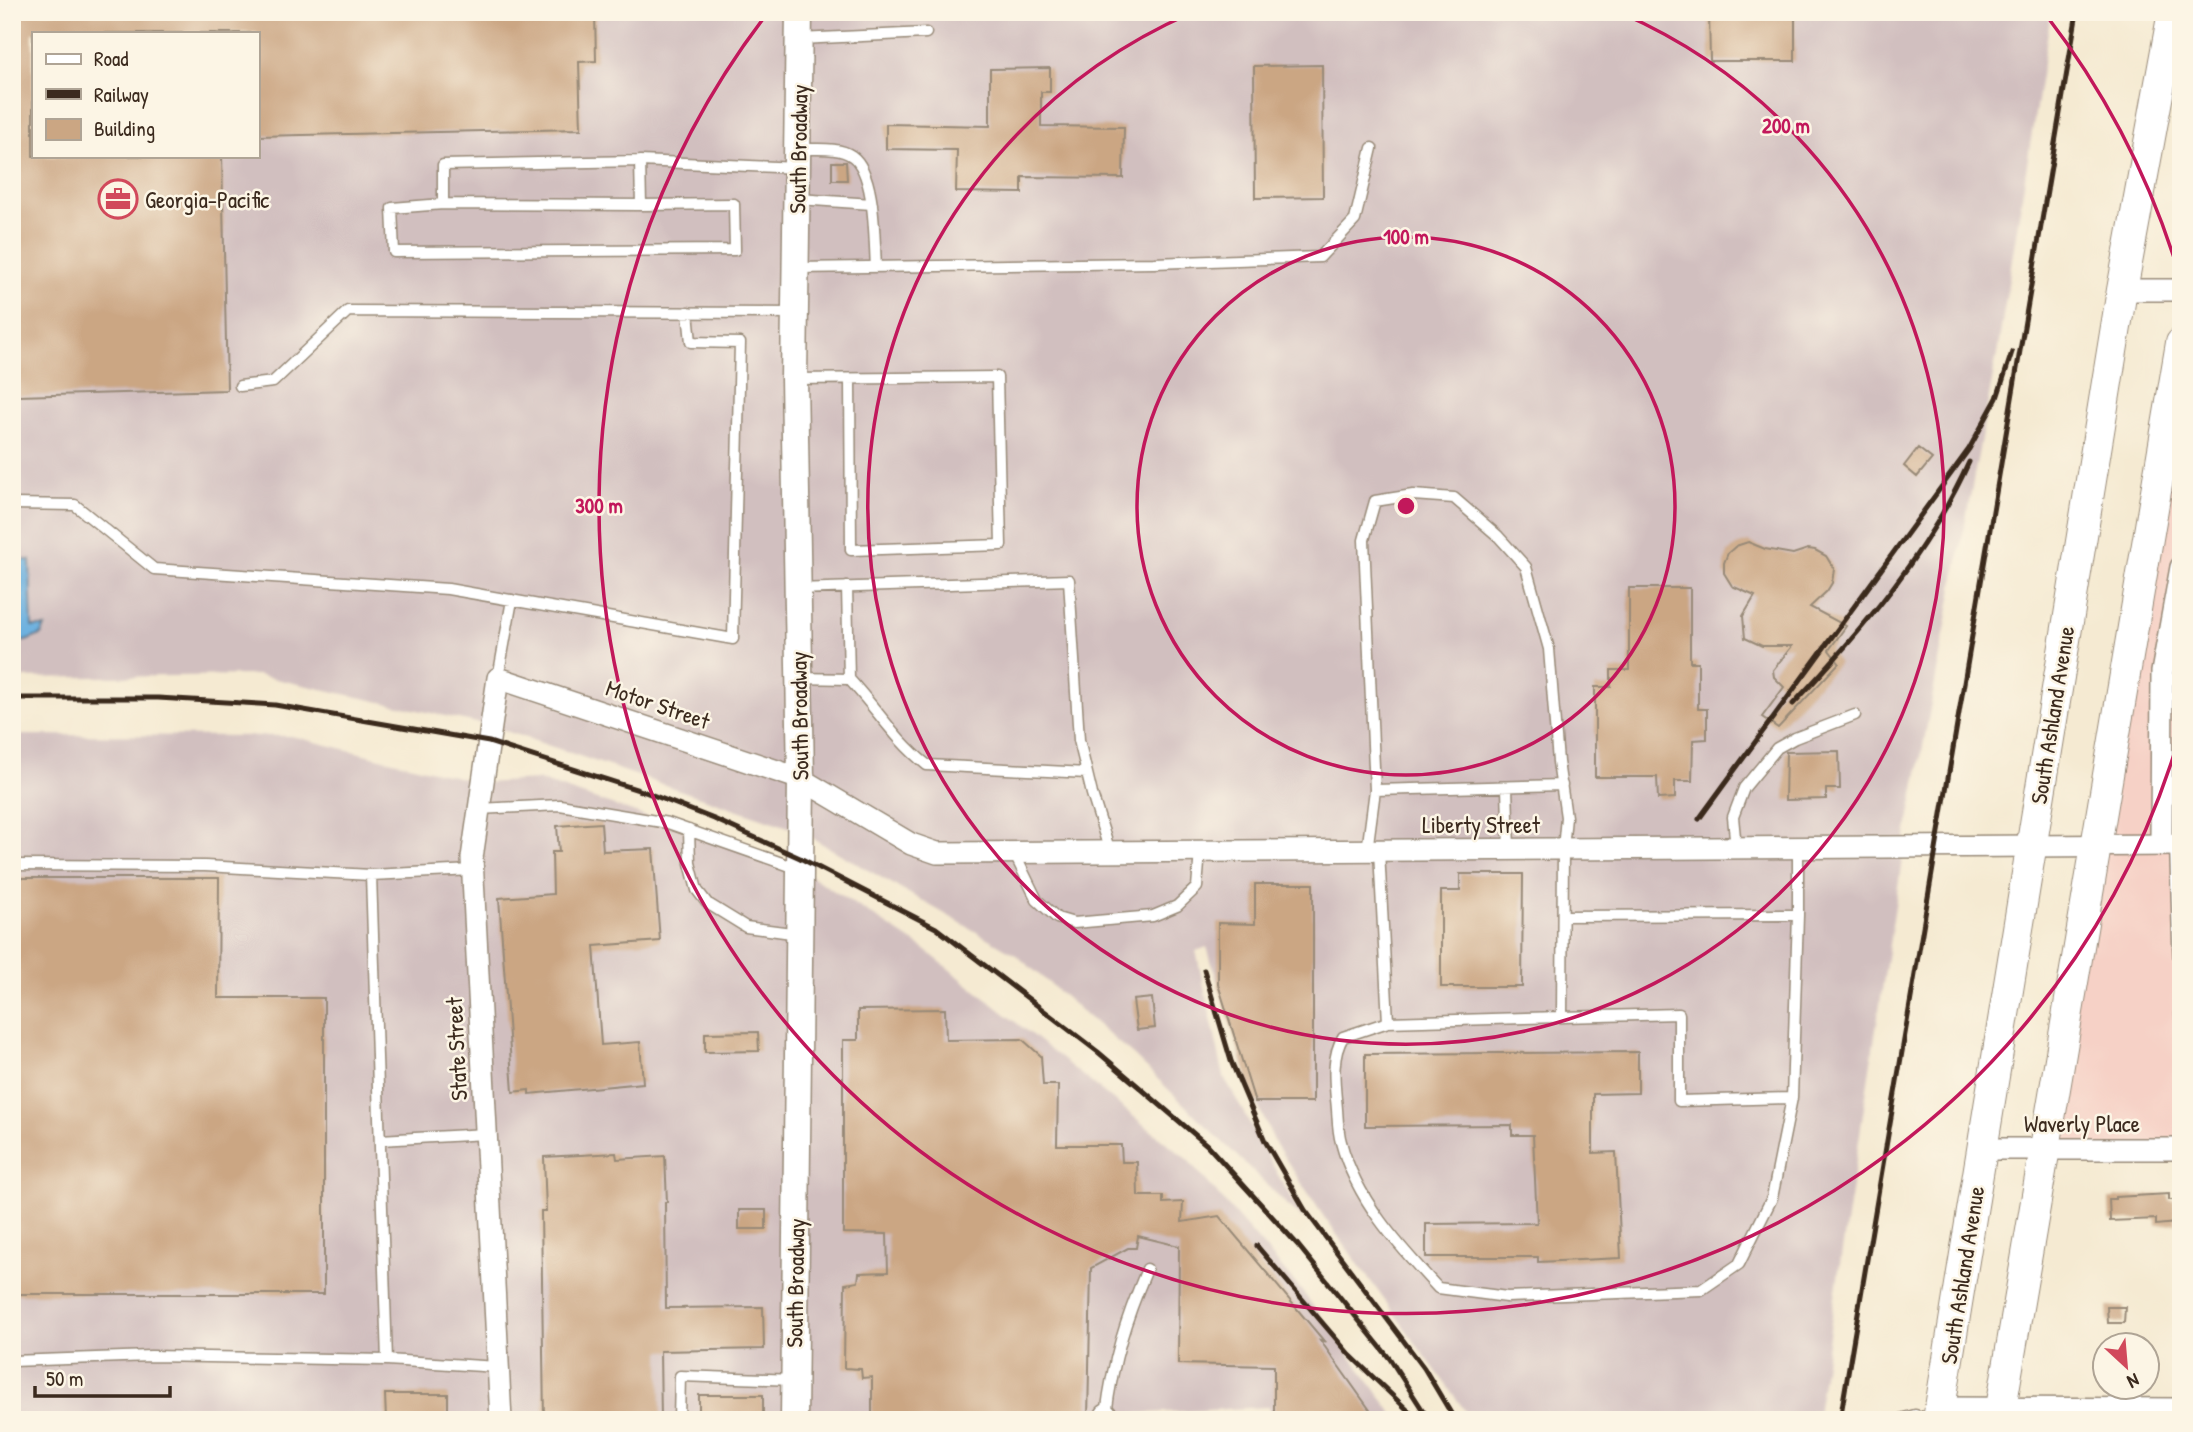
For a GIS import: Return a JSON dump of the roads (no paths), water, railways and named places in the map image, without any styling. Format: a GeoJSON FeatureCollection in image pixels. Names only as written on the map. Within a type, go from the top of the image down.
{"type":"FeatureCollection","features":[{"type":"Feature","properties":{"kind":"main road","name":"South Ashland Avenue"},"geometry":{"type":"LineString","coordinates":[[1937,1416],[1983,1149],[2122,290],[2173,12]]}},
{"type":"Feature","properties":{"kind":"main road"},"geometry":{"type":"LineString","coordinates":[[2000,1414],[2181,343]]}},
{"type":"Feature","properties":{"kind":"street","name":"South Broadway"},"geometry":{"type":"LineString","coordinates":[[794,1420],[801,779],[794,379],[799,12]]}},
{"type":"Feature","properties":{"kind":"street"},"geometry":{"type":"LineString","coordinates":[[2122,290],[2181,290]]}},
{"type":"Feature","properties":{"kind":"street"},"geometry":{"type":"LineString","coordinates":[[2172,845],[2171,679],[2181,567]]}},
{"type":"Feature","properties":{"kind":"street","name":"Motor Street"},"geometry":{"type":"LineString","coordinates":[[498,678],[801,779]]}},
{"type":"Feature","properties":{"kind":"street","name":"State Street"},"geometry":{"type":"LineString","coordinates":[[498,678],[473,870],[501,1420]]}},
{"type":"Feature","properties":{"kind":"street","name":"Liberty Street"},"geometry":{"type":"LineString","coordinates":[[801,779],[911,844],[937,853],[2172,845]]}},
{"type":"Feature","properties":{"kind":"street","name":"Waverly Place"},"geometry":{"type":"LineString","coordinates":[[1983,1149],[2181,1149]]}},
{"type":"Feature","properties":{"kind":"street"},"geometry":{"type":"LineString","coordinates":[[1937,1416],[2181,1409]]}},
{"type":"Feature","properties":{"kind":"lane"},"geometry":{"type":"LineString","coordinates":[[799,39],[926,33]]}},
{"type":"Feature","properties":{"kind":"lane"},"geometry":{"type":"LineString","coordinates":[[796,268],[1320,257],[1355,220],[1372,148]]}},
{"type":"Feature","properties":{"kind":"lane"},"geometry":{"type":"LineString","coordinates":[[443,204],[443,164],[797,158],[834,150],[852,156],[862,170],[871,195],[876,267]]}},
{"type":"Feature","properties":{"kind":"lane"},"geometry":{"type":"LineString","coordinates":[[640,161],[641,205]]}},
{"type":"Feature","properties":{"kind":"lane"},"geometry":{"type":"LineString","coordinates":[[797,199],[872,204]]}},
{"type":"Feature","properties":{"kind":"lane"},"geometry":{"type":"LineString","coordinates":[[443,204],[641,205],[734,204],[735,250],[394,252],[392,208],[443,204]]}},
{"type":"Feature","properties":{"kind":"lane"},"geometry":{"type":"LineString","coordinates":[[240,386],[273,382],[348,311],[795,313]]}},
{"type":"Feature","properties":{"kind":"lane"},"geometry":{"type":"LineString","coordinates":[[12,504],[75,505],[154,569],[448,589],[733,639],[740,343],[691,342],[688,313]]}},
{"type":"Feature","properties":{"kind":"lane"},"geometry":{"type":"LineString","coordinates":[[794,379],[997,377],[1001,545],[851,550],[850,379]]}},
{"type":"Feature","properties":{"kind":"lane"},"geometry":{"type":"LineString","coordinates":[[1388,1022],[1373,851],[1375,790],[1364,540],[1375,501],[1412,495],[1454,498],[1499,536],[1526,567],[1549,649],[1566,817],[1563,849],[1562,1017]]}},
{"type":"Feature","properties":{"kind":"lane"},"geometry":{"type":"LineString","coordinates":[[797,589],[1069,580],[1079,740],[1110,852]]}},
{"type":"Feature","properties":{"kind":"lane"},"geometry":{"type":"LineString","coordinates":[[847,587],[849,680],[872,704],[907,750],[927,765],[1087,773]]}},
{"type":"Feature","properties":{"kind":"lane"},"geometry":{"type":"LineString","coordinates":[[498,678],[512,600]]}},
{"type":"Feature","properties":{"kind":"lane"},"geometry":{"type":"LineString","coordinates":[[799,678],[849,680]]}},
{"type":"Feature","properties":{"kind":"lane"},"geometry":{"type":"LineString","coordinates":[[1736,848],[1732,817],[1744,788],[1777,748],[1795,738],[1855,715]]}},
{"type":"Feature","properties":{"kind":"lane"},"geometry":{"type":"LineString","coordinates":[[1375,790],[1562,786]]}},
{"type":"Feature","properties":{"kind":"lane"},"geometry":{"type":"LineString","coordinates":[[1507,788],[1509,850]]}},
{"type":"Feature","properties":{"kind":"lane"},"geometry":{"type":"LineString","coordinates":[[479,809],[559,805],[668,823],[800,869]]}},
{"type":"Feature","properties":{"kind":"lane"},"geometry":{"type":"LineString","coordinates":[[689,830],[691,863],[697,890],[707,903],[746,928],[799,934]]}},
{"type":"Feature","properties":{"kind":"lane"},"geometry":{"type":"LineString","coordinates":[[2172,845],[2181,1037]]}},
{"type":"Feature","properties":{"kind":"lane"},"geometry":{"type":"LineString","coordinates":[[1792,1098],[1679,1101],[1679,1014],[1388,1022],[1343,1037],[1336,1049],[1335,1088],[1340,1142],[1360,1188],[1395,1241],[1438,1289],[1507,1297],[1701,1290],[1739,1265],[1772,1198],[1792,1098],[1798,848]]}},
{"type":"Feature","properties":{"kind":"lane"},"geometry":{"type":"LineString","coordinates":[[1014,853],[1037,900],[1057,919],[1074,923],[1153,916],[1177,906],[1197,887],[1200,852]]}},
{"type":"Feature","properties":{"kind":"lane"},"geometry":{"type":"LineString","coordinates":[[12,865],[205,866],[371,875],[473,870]]}},
{"type":"Feature","properties":{"kind":"lane"},"geometry":{"type":"LineString","coordinates":[[371,875],[387,1360]]}},
{"type":"Feature","properties":{"kind":"lane"},"geometry":{"type":"LineString","coordinates":[[1563,916],[1798,915]]}},
{"type":"Feature","properties":{"kind":"lane"},"geometry":{"type":"LineString","coordinates":[[380,1140],[486,1135]]}},
{"type":"Feature","properties":{"kind":"lane"},"geometry":{"type":"LineString","coordinates":[[1106,1417],[1115,1354],[1147,1269]]}},
{"type":"Feature","properties":{"kind":"lane"},"geometry":{"type":"LineString","coordinates":[[12,1361],[151,1356],[387,1360],[498,1367]]}},
{"type":"Feature","properties":{"kind":"lane"},"geometry":{"type":"LineString","coordinates":[[679,1420],[680,1376],[794,1380]]}},
{"type":"Feature","properties":{"kind":"lane"},"geometry":{"type":"LineString","coordinates":[[1897,1420],[1914,1415],[1937,1416]]}},
{"type":"Feature","properties":{"kind":"water"},"geometry":{"type":"Polygon","coordinates":[[[12,560],[30,560],[32,627],[45,627],[41,635],[26,641],[12,642],[12,560]]]}},
{"type":"Feature","properties":{"kind":"railway"},"geometry":{"type":"LineString","coordinates":[[1840,1420],[2077,12]]}},
{"type":"Feature","properties":{"kind":"railway"},"geometry":{"type":"LineString","coordinates":[[1699,819],[1969,449],[1997,398],[2012,352]]}},
{"type":"Feature","properties":{"kind":"railway"},"geometry":{"type":"LineString","coordinates":[[1793,704],[1868,620],[1913,560],[1934,528],[1969,462]]}},
{"type":"Feature","properties":{"kind":"railway"},"geometry":{"type":"LineString","coordinates":[[12,698],[158,698],[275,705],[489,742],[645,792],[714,819],[800,858],[936,928],[1098,1052],[1207,1145],[1297,1244],[1390,1359],[1429,1420]]}},
{"type":"Feature","properties":{"kind":"railway"},"geometry":{"type":"LineString","coordinates":[[1204,970],[1231,1061],[1265,1141],[1305,1210],[1424,1368],[1455,1420]]}},
{"type":"Feature","properties":{"kind":"railway"},"geometry":{"type":"LineString","coordinates":[[1257,1246],[1349,1354],[1418,1420]]}},
{"type":"Feature","properties":{"kind":"place","name":"Georgia-Pacific"},"geometry":{"type":"Point","coordinates":[118,199]}}]}
